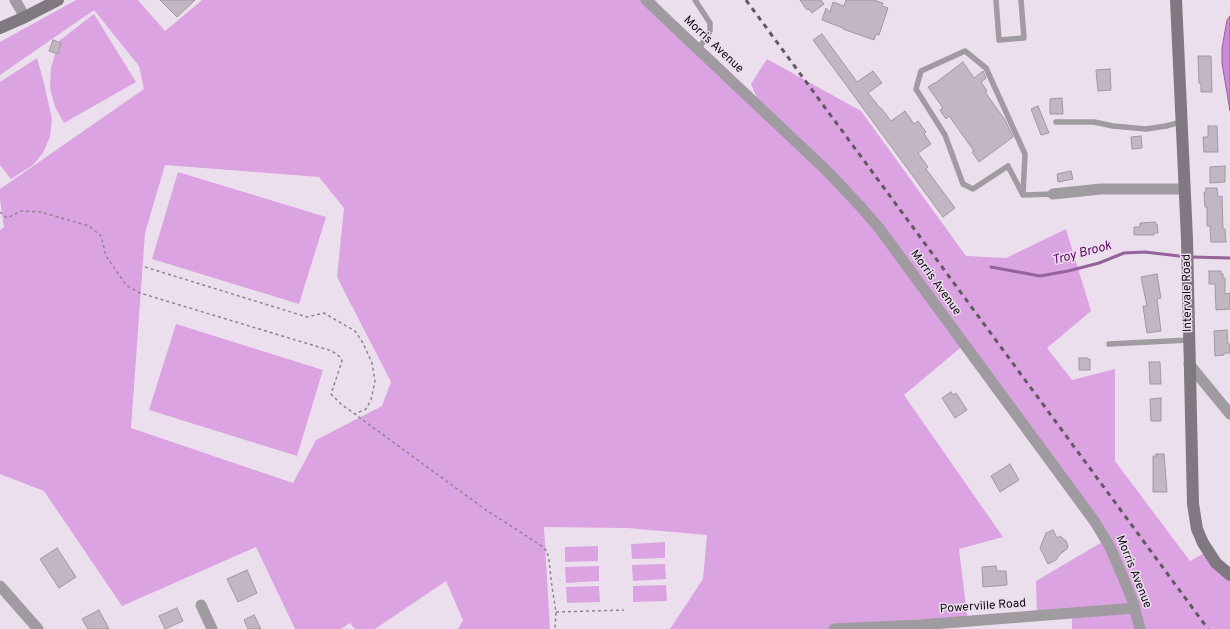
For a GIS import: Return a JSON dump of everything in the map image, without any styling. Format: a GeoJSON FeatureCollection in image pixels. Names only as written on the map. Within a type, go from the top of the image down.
{"type":"FeatureCollection","features":[{"type":"Feature","properties":{"kind":"street"},"geometry":{"type":"LineString","coordinates":[[15,0],[25,17]]}},
{"type":"Feature","properties":{"kind":"street"},"geometry":{"type":"LineString","coordinates":[[0,28],[58,0]]}},
{"type":"Feature","properties":{"kind":"street","name":"Morris Avenue"},"geometry":{"type":"LineString","coordinates":[[646,0],[827,171],[879,228],[1095,522],[1110,547],[1125,582],[1135,608],[1140,629]]}},
{"type":"Feature","properties":{"kind":"street","name":"Intervale Road"},"geometry":{"type":"LineString","coordinates":[[1176,0],[1182,122],[1194,517],[1203,543],[1212,558],[1230,575]]}},
{"type":"Feature","properties":{"kind":"street"},"geometry":{"type":"LineString","coordinates":[[1053,194],[1101,189],[1184,189]]}},
{"type":"Feature","properties":{"kind":"street"},"geometry":{"type":"LineString","coordinates":[[1190,364],[1230,414]]}},
{"type":"Feature","properties":{"kind":"street"},"geometry":{"type":"LineString","coordinates":[[0,586],[38,629]]}},
{"type":"Feature","properties":{"kind":"street"},"geometry":{"type":"LineString","coordinates":[[201,605],[212,629]]}},
{"type":"Feature","properties":{"kind":"street","name":"Powerville Road"},"geometry":{"type":"LineString","coordinates":[[834,629],[970,625],[1135,608]]}},
{"type":"Feature","properties":{"kind":"lane"},"geometry":{"type":"LineString","coordinates":[[695,0],[710,23],[710,31],[698,50]]}},
{"type":"Feature","properties":{"kind":"lane"},"geometry":{"type":"LineString","coordinates":[[996,0],[999,40],[1024,38],[1021,0]]}},
{"type":"Feature","properties":{"kind":"lane"},"geometry":{"type":"LineString","coordinates":[[965,51],[986,68],[1025,154],[1023,195],[1008,166],[972,189],[963,184],[945,135],[916,89],[921,71],[965,51]]}},
{"type":"Feature","properties":{"kind":"lane"},"geometry":{"type":"LineString","coordinates":[[1056,122],[1094,122],[1114,126],[1146,129],[1182,122]]}},
{"type":"Feature","properties":{"kind":"lane"},"geometry":{"type":"LineString","coordinates":[[1023,195],[1053,194]]}},
{"type":"Feature","properties":{"kind":"lane"},"geometry":{"type":"LineString","coordinates":[[1109,344],[1189,340]]}},
{"type":"Feature","properties":{"kind":"path"},"geometry":{"type":"LineString","coordinates":[[0,212],[7,218],[21,211],[41,212],[89,226],[101,236],[106,256],[126,284],[140,293],[332,351],[340,357],[342,361],[332,394],[341,404],[486,510],[547,551],[556,612],[555,629]]}},
{"type":"Feature","properties":{"kind":"path"},"geometry":{"type":"LineString","coordinates":[[145,267],[307,317],[324,313],[355,331],[363,343],[372,363],[375,381],[371,400],[366,409],[355,414]]}},
{"type":"Feature","properties":{"kind":"path"},"geometry":{"type":"LineString","coordinates":[[556,612],[624,610]]}},
{"type":"Feature","properties":{"kind":"shaded area"},"geometry":{"type":"Polygon","coordinates":[[[76,0],[138,0],[165,31],[202,0],[655,0],[765,117],[751,84],[767,59],[861,111],[966,256],[1006,258],[1066,229],[1091,311],[1047,348],[1072,380],[1115,369],[1115,461],[1190,561],[1208,551],[1230,567],[1230,629],[1072,629],[1072,612],[1037,616],[1036,581],[1109,538],[965,344],[904,395],[1003,537],[959,549],[968,623],[893,629],[670,629],[703,579],[707,535],[627,528],[544,527],[550,629],[458,629],[463,620],[446,581],[375,629],[355,629],[350,623],[341,629],[295,629],[256,547],[122,606],[44,491],[0,474],[0,230],[4,227],[0,189],[144,89],[139,66],[94,10],[0,75],[0,42],[76,0]],[[165,165],[145,233],[131,428],[293,483],[316,440],[382,406],[391,382],[337,277],[344,208],[319,177],[165,165]]]}},
{"type":"Feature","properties":{"kind":"shaded area"},"geometry":{"type":"Polygon","coordinates":[[[94,14],[136,82],[64,123],[55,107],[50,88],[51,68],[59,41],[94,14]]]}},
{"type":"Feature","properties":{"kind":"shaded area"},"geometry":{"type":"Polygon","coordinates":[[[1230,16],[1230,111],[1222,63],[1222,48],[1227,20],[1230,16]]]}},
{"type":"Feature","properties":{"kind":"shaded area"},"geometry":{"type":"Polygon","coordinates":[[[37,58],[52,119],[50,137],[43,153],[33,165],[11,179],[0,165],[0,82],[37,58]]]}},
{"type":"Feature","properties":{"kind":"shaded area"},"geometry":{"type":"Polygon","coordinates":[[[178,172],[326,217],[299,304],[152,259],[178,172]]]}},
{"type":"Feature","properties":{"kind":"shaded area"},"geometry":{"type":"Polygon","coordinates":[[[176,324],[323,370],[297,456],[149,410],[176,324]]]}},
{"type":"Feature","properties":{"kind":"shaded area"},"geometry":{"type":"Polygon","coordinates":[[[665,542],[665,558],[632,559],[631,544],[665,542]]]}},
{"type":"Feature","properties":{"kind":"shaded area"},"geometry":{"type":"Polygon","coordinates":[[[598,546],[598,561],[565,562],[565,547],[598,546]]]}},
{"type":"Feature","properties":{"kind":"shaded area"},"geometry":{"type":"Polygon","coordinates":[[[665,564],[666,579],[633,581],[632,565],[665,564]]]}},
{"type":"Feature","properties":{"kind":"shaded area"},"geometry":{"type":"Polygon","coordinates":[[[599,566],[599,581],[566,583],[565,567],[599,566]]]}},
{"type":"Feature","properties":{"kind":"shaded area"},"geometry":{"type":"Polygon","coordinates":[[[666,585],[667,601],[633,602],[633,586],[666,585]]]}},
{"type":"Feature","properties":{"kind":"shaded area"},"geometry":{"type":"Polygon","coordinates":[[[599,586],[600,602],[567,603],[566,587],[599,586]]]}},
{"type":"Feature","properties":{"kind":"building"},"geometry":{"type":"Polygon","coordinates":[[[160,0],[195,0],[177,17],[160,0]]]}},
{"type":"Feature","properties":{"kind":"building"},"geometry":{"type":"Polygon","coordinates":[[[800,0],[821,0],[824,4],[812,13],[809,9],[807,10],[800,0]]]}},
{"type":"Feature","properties":{"kind":"building"},"geometry":{"type":"Polygon","coordinates":[[[846,0],[873,0],[883,3],[882,6],[888,8],[879,35],[876,34],[874,40],[822,20],[826,8],[830,12],[833,2],[844,6],[846,0]]]}},
{"type":"Feature","properties":{"kind":"building"},"geometry":{"type":"Polygon","coordinates":[[[822,34],[857,82],[873,71],[882,83],[868,93],[891,121],[905,111],[914,124],[918,121],[926,132],[924,134],[931,144],[918,153],[928,167],[926,169],[955,208],[943,217],[813,40],[822,34]]]}},
{"type":"Feature","properties":{"kind":"building"},"geometry":{"type":"Polygon","coordinates":[[[53,40],[61,43],[58,54],[49,51],[53,40]]]}},
{"type":"Feature","properties":{"kind":"building"},"geometry":{"type":"Polygon","coordinates":[[[1198,56],[1211,56],[1212,92],[1201,92],[1201,83],[1199,83],[1198,56]]]}},
{"type":"Feature","properties":{"kind":"building"},"geometry":{"type":"Polygon","coordinates":[[[963,62],[974,78],[983,71],[986,78],[981,82],[987,91],[985,92],[1005,120],[1013,137],[979,162],[972,152],[974,151],[949,116],[946,119],[940,110],[943,108],[928,87],[963,62]]]}},
{"type":"Feature","properties":{"kind":"building"},"geometry":{"type":"Polygon","coordinates":[[[1110,69],[1111,90],[1098,91],[1096,70],[1110,69]]]}},
{"type":"Feature","properties":{"kind":"building"},"geometry":{"type":"Polygon","coordinates":[[[1062,98],[1063,114],[1050,114],[1050,99],[1062,98]]]}},
{"type":"Feature","properties":{"kind":"building"},"geometry":{"type":"Polygon","coordinates":[[[1038,106],[1049,133],[1041,135],[1031,109],[1038,106]]]}},
{"type":"Feature","properties":{"kind":"building"},"geometry":{"type":"Polygon","coordinates":[[[1208,126],[1217,126],[1218,152],[1204,152],[1203,137],[1208,137],[1208,126]]]}},
{"type":"Feature","properties":{"kind":"building"},"geometry":{"type":"Polygon","coordinates":[[[1141,136],[1142,148],[1132,149],[1131,137],[1141,136]]]}},
{"type":"Feature","properties":{"kind":"building"},"geometry":{"type":"Polygon","coordinates":[[[1225,166],[1225,182],[1210,183],[1210,167],[1225,166]]]}},
{"type":"Feature","properties":{"kind":"building"},"geometry":{"type":"Polygon","coordinates":[[[1071,171],[1073,179],[1058,182],[1057,174],[1071,171]]]}},
{"type":"Feature","properties":{"kind":"building"},"geometry":{"type":"Polygon","coordinates":[[[1206,188],[1217,188],[1218,197],[1222,196],[1223,229],[1225,229],[1226,242],[1211,242],[1210,226],[1207,226],[1207,207],[1205,207],[1204,192],[1206,192],[1206,188]]]}},
{"type":"Feature","properties":{"kind":"building"},"geometry":{"type":"Polygon","coordinates":[[[1155,222],[1155,224],[1157,224],[1158,233],[1154,233],[1154,235],[1134,235],[1134,227],[1140,227],[1140,223],[1155,222]]]}},
{"type":"Feature","properties":{"kind":"building"},"geometry":{"type":"Polygon","coordinates":[[[1209,271],[1221,271],[1221,274],[1223,274],[1223,278],[1225,278],[1225,294],[1230,293],[1230,309],[1216,310],[1215,284],[1209,284],[1209,271]]]}},
{"type":"Feature","properties":{"kind":"building"},"geometry":{"type":"Polygon","coordinates":[[[1157,274],[1161,298],[1157,299],[1161,331],[1147,333],[1143,306],[1147,306],[1141,277],[1157,274]]]}},
{"type":"Feature","properties":{"kind":"building"},"geometry":{"type":"Polygon","coordinates":[[[1227,330],[1230,353],[1215,356],[1214,331],[1227,330]]]}},
{"type":"Feature","properties":{"kind":"building"},"geometry":{"type":"Polygon","coordinates":[[[1079,358],[1090,359],[1090,370],[1079,370],[1079,358]]]}},
{"type":"Feature","properties":{"kind":"building"},"geometry":{"type":"Polygon","coordinates":[[[1149,362],[1160,362],[1161,384],[1150,384],[1149,362]]]}},
{"type":"Feature","properties":{"kind":"building"},"geometry":{"type":"Polygon","coordinates":[[[951,392],[953,395],[956,393],[967,410],[955,418],[942,398],[951,392]]]}},
{"type":"Feature","properties":{"kind":"building"},"geometry":{"type":"Polygon","coordinates":[[[1161,398],[1161,421],[1151,421],[1150,399],[1161,398]]]}},
{"type":"Feature","properties":{"kind":"building"},"geometry":{"type":"Polygon","coordinates":[[[1156,454],[1164,454],[1167,492],[1153,492],[1153,456],[1157,456],[1156,454]]]}},
{"type":"Feature","properties":{"kind":"building"},"geometry":{"type":"Polygon","coordinates":[[[1010,464],[1019,480],[1000,492],[991,476],[1010,464]]]}},
{"type":"Feature","properties":{"kind":"building"},"geometry":{"type":"Polygon","coordinates":[[[1053,530],[1057,538],[1060,536],[1066,541],[1068,546],[1056,560],[1048,564],[1040,548],[1046,533],[1053,530]]]}},
{"type":"Feature","properties":{"kind":"building"},"geometry":{"type":"Polygon","coordinates":[[[57,548],[76,577],[59,588],[40,559],[57,548]]]}},
{"type":"Feature","properties":{"kind":"building"},"geometry":{"type":"Polygon","coordinates":[[[996,566],[997,571],[1006,571],[1007,585],[983,587],[982,567],[996,566]]]}},
{"type":"Feature","properties":{"kind":"building"},"geometry":{"type":"Polygon","coordinates":[[[247,570],[257,593],[238,602],[227,579],[247,570]]]}},
{"type":"Feature","properties":{"kind":"building"},"geometry":{"type":"Polygon","coordinates":[[[177,608],[183,621],[165,629],[159,616],[177,608]]]}},
{"type":"Feature","properties":{"kind":"building"},"geometry":{"type":"Polygon","coordinates":[[[99,610],[109,629],[88,629],[82,619],[99,610]]]}},
{"type":"Feature","properties":{"kind":"building"},"geometry":{"type":"Polygon","coordinates":[[[254,615],[261,629],[248,629],[244,620],[254,615]]]}},
{"type":"Feature","properties":{"kind":"waterway","name":"Troy Brook"},"geometry":{"type":"LineString","coordinates":[[991,267],[1040,276],[1099,263],[1124,253],[1145,252],[1179,256]]}},
{"type":"Feature","properties":{"kind":"waterway","name":"Troy Brook"},"geometry":{"type":"LineString","coordinates":[[1192,257],[1230,258]]}},
{"type":"Feature","properties":{"kind":"railway"},"geometry":{"type":"LineString","coordinates":[[746,0],[1208,629]]}}]}
